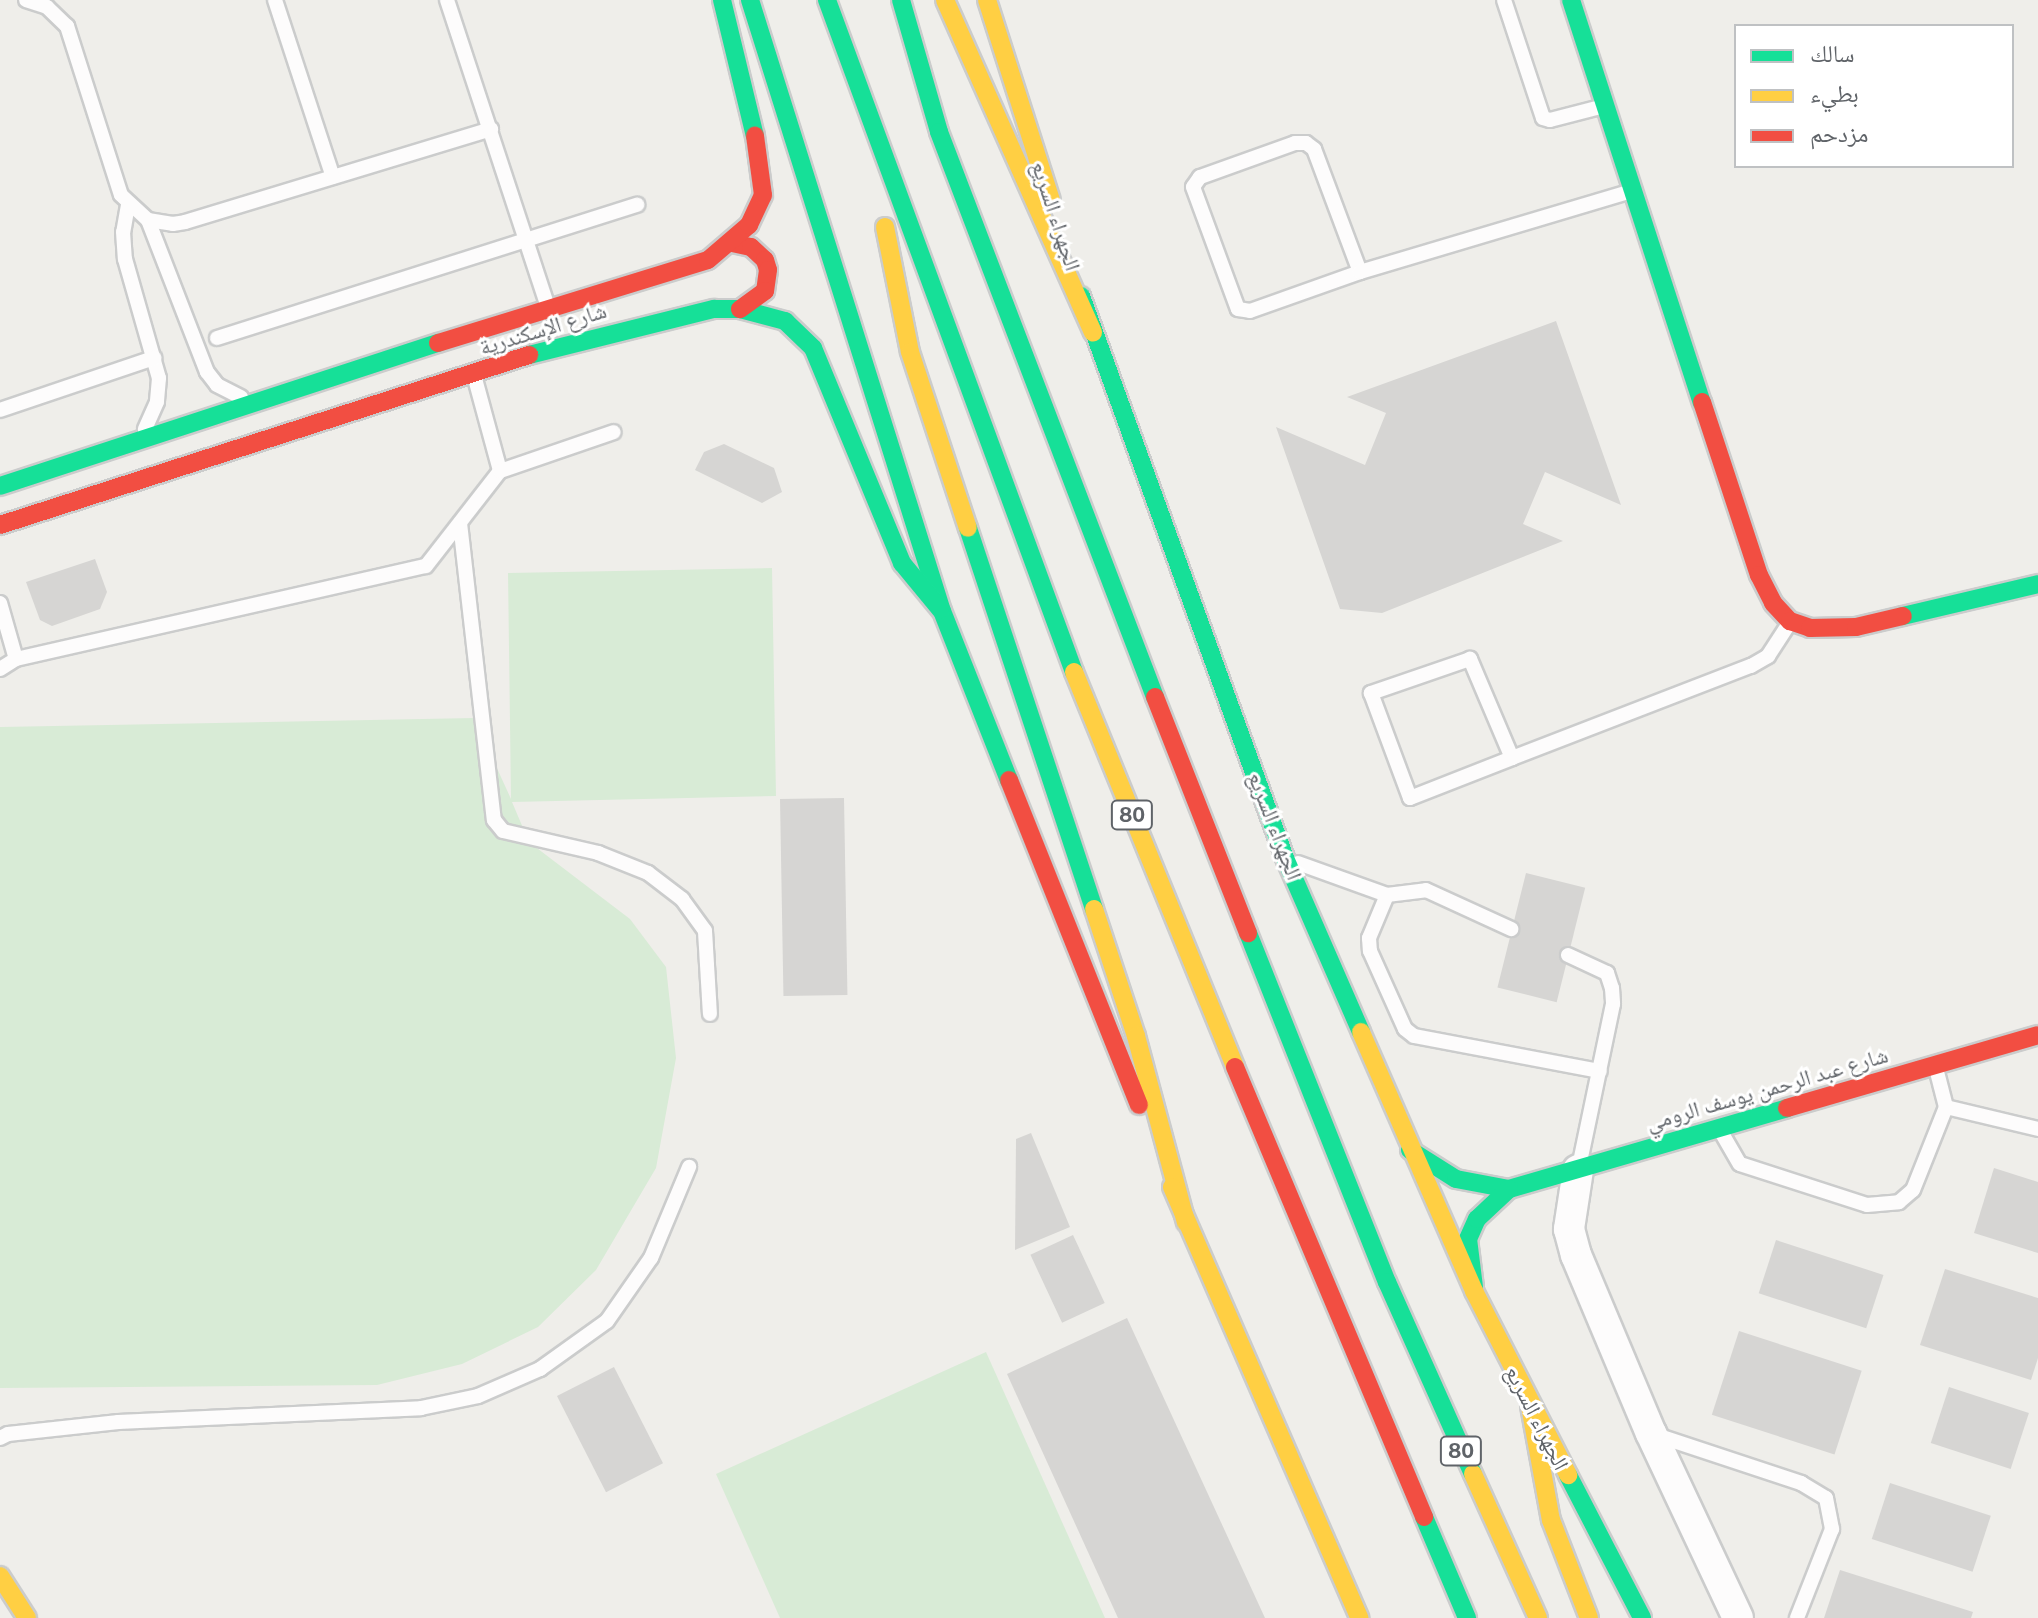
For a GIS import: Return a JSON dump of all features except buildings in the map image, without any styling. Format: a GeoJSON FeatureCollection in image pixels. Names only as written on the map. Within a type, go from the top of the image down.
{"type":"FeatureCollection","features":[{"type":"Feature","properties":{"kind":"main road","name":"شارع الإسكندرية"},"geometry":{"type":"LineString","coordinates":[[0,486],[548,307],[708,260],[732,243],[749,225],[763,195],[758,149],[722,0]]}},
{"type":"Feature","properties":{"kind":"main road"},"geometry":{"type":"LineString","coordinates":[[750,0],[942,611],[1186,1222],[1359,1618]]}},
{"type":"Feature","properties":{"kind":"main road","name":"80"},"geometry":{"type":"LineString","coordinates":[[827,0],[859,96],[1066,653],[1331,1302],[1467,1618]]}},
{"type":"Feature","properties":{"kind":"main road","name":"80"},"geometry":{"type":"LineString","coordinates":[[901,0],[939,132],[1118,605],[1387,1282],[1538,1618]]}},
{"type":"Feature","properties":{"kind":"main road"},"geometry":{"type":"LineString","coordinates":[[945,0],[1093,333]]}},
{"type":"Feature","properties":{"kind":"main road","name":"الجهراء السريع"},"geometry":{"type":"LineString","coordinates":[[987,0],[1093,333],[1285,858],[1474,1291],[1530,1406],[1642,1618]]}},
{"type":"Feature","properties":{"kind":"main road"},"geometry":{"type":"LineString","coordinates":[[998,34],[1010,0]]}},
{"type":"Feature","properties":{"kind":"main road"},"geometry":{"type":"LineString","coordinates":[[1571,0],[1759,575],[1773,603],[1790,621],[1810,628],[1856,627],[2038,584]]}},
{"type":"Feature","properties":{"kind":"main road"},"geometry":{"type":"LineString","coordinates":[[859,96],[910,352],[1136,1036],[1186,1222]]}},
{"type":"Feature","properties":{"kind":"main road"},"geometry":{"type":"LineString","coordinates":[[732,243],[759,252],[768,270],[765,291],[750,305],[740,309]]}},
{"type":"Feature","properties":{"kind":"main road","name":"شارع الإسكندرية"},"geometry":{"type":"LineString","coordinates":[[0,525],[474,374],[558,335],[714,309],[740,309],[785,321],[813,348],[902,563],[942,611]]}},
{"type":"Feature","properties":{"kind":"main road","name":"شارع عبد الرحمن يوسف الرومي"},"geometry":{"type":"LineString","coordinates":[[1410,1150],[1456,1179],[1509,1189],[2038,1035]]}},
{"type":"Feature","properties":{"kind":"main road","name":"شارع عبد الرحمن يوسف الرومي"},"geometry":{"type":"LineString","coordinates":[[1474,1291],[1468,1239],[1477,1219],[1509,1189]]}},
{"type":"Feature","properties":{"kind":"main road"},"geometry":{"type":"LineString","coordinates":[[1530,1406],[1551,1520],[1589,1618]]}},
{"type":"Feature","properties":{"kind":"main road"},"geometry":{"type":"LineString","coordinates":[[0,1576],[27,1618]]}},
{"type":"Feature","properties":{"kind":"street"},"geometry":{"type":"LineString","coordinates":[[1578,1170],[1569,1229],[1576,1255],[1651,1433],[1738,1618]]}},
{"type":"Feature","properties":{"kind":"lane"},"geometry":{"type":"LineString","coordinates":[[26,0],[47,7],[67,26],[117,183],[128,205],[148,220],[173,224],[185,222],[491,129]]}},
{"type":"Feature","properties":{"kind":"lane"},"geometry":{"type":"LineString","coordinates":[[275,0],[333,177]]}},
{"type":"Feature","properties":{"kind":"lane"},"geometry":{"type":"LineString","coordinates":[[447,0],[558,335]]}},
{"type":"Feature","properties":{"kind":"lane"},"geometry":{"type":"LineString","coordinates":[[1504,0],[1543,118],[1550,120],[1605,106]]}},
{"type":"Feature","properties":{"kind":"lane"},"geometry":{"type":"LineString","coordinates":[[1360,272],[1314,149],[1306,143],[1295,143],[1200,177],[1193,187],[1238,309],[1250,311],[1360,272],[1632,190]]}},
{"type":"Feature","properties":{"kind":"lane"},"geometry":{"type":"LineString","coordinates":[[128,205],[123,232],[125,259],[159,378],[157,402],[137,442]]}},
{"type":"Feature","properties":{"kind":"lane"},"geometry":{"type":"LineString","coordinates":[[217,338],[637,205]]}},
{"type":"Feature","properties":{"kind":"lane"},"geometry":{"type":"LineString","coordinates":[[148,220],[207,372],[226,390],[261,402]]}},
{"type":"Feature","properties":{"kind":"lane"},"geometry":{"type":"LineString","coordinates":[[0,410],[154,358]]}},
{"type":"Feature","properties":{"kind":"lane"},"geometry":{"type":"LineString","coordinates":[[474,374],[500,471]]}},
{"type":"Feature","properties":{"kind":"lane"},"geometry":{"type":"LineString","coordinates":[[0,669],[16,659],[426,566],[500,471],[614,432]]}},
{"type":"Feature","properties":{"kind":"lane"},"geometry":{"type":"LineString","coordinates":[[460,523],[494,820],[503,831],[598,853],[648,873],[682,899],[705,931],[710,1014]]}},
{"type":"Feature","properties":{"kind":"lane"},"geometry":{"type":"LineString","coordinates":[[0,603],[16,659]]}},
{"type":"Feature","properties":{"kind":"lane"},"geometry":{"type":"LineString","coordinates":[[1512,758],[1470,659],[1371,693],[1410,798],[1751,666],[1768,656],[1790,621]]}},
{"type":"Feature","properties":{"kind":"lane"},"geometry":{"type":"LineString","coordinates":[[1285,858],[1387,895],[1426,890],[1511,929]]}},
{"type":"Feature","properties":{"kind":"lane"},"geometry":{"type":"LineString","coordinates":[[1387,895],[1369,938],[1370,951],[1405,1029],[1414,1036],[1600,1071]]}},
{"type":"Feature","properties":{"kind":"lane"},"geometry":{"type":"LineString","coordinates":[[1568,955],[1607,973],[1612,988],[1600,1071],[1578,1170]]}},
{"type":"Feature","properties":{"kind":"lane"},"geometry":{"type":"LineString","coordinates":[[1718,1127],[1740,1164],[1867,1205],[1899,1202],[1921,1178],[1946,1107],[1935,1065]]}},
{"type":"Feature","properties":{"kind":"lane"},"geometry":{"type":"LineString","coordinates":[[1946,1107],[2038,1129]]}},
{"type":"Feature","properties":{"kind":"lane"},"geometry":{"type":"LineString","coordinates":[[0,1438],[8,1434],[118,1422],[421,1408],[478,1396],[540,1369],[607,1321],[651,1258],[689,1167]]}},
{"type":"Feature","properties":{"kind":"lane"},"geometry":{"type":"LineString","coordinates":[[1651,1433],[1801,1483],[1826,1498],[1832,1529],[1797,1618]]}},
{"type":"Feature","properties":{"kind":"green space"},"geometry":{"type":"Polygon","coordinates":[[[772,568],[776,796],[512,802],[529,842],[630,919],[666,967],[676,1058],[656,1168],[596,1270],[538,1327],[462,1364],[377,1385],[0,1388],[0,727],[474,718],[511,799],[508,573],[772,568]]]}},
{"type":"Feature","properties":{"kind":"green space"},"geometry":{"type":"Polygon","coordinates":[[[986,1352],[1105,1618],[780,1618],[716,1474],[986,1352]]]}},
{"type":"Feature","properties":{"kind":"traffic: fast"},"geometry":{"type":"LineString","coordinates":[[722,0],[755,136]]}},
{"type":"Feature","properties":{"kind":"traffic: fast"},"geometry":{"type":"LineString","coordinates":[[750,0],[942,611],[1009,780]]}},
{"type":"Feature","properties":{"kind":"traffic: fast"},"geometry":{"type":"LineString","coordinates":[[827,0],[1074,672]]}},
{"type":"Feature","properties":{"kind":"traffic: fast"},"geometry":{"type":"LineString","coordinates":[[901,0],[939,132],[1155,697]]}},
{"type":"Feature","properties":{"kind":"traffic: fast"},"geometry":{"type":"LineString","coordinates":[[1571,0],[1702,402]]}},
{"type":"Feature","properties":{"kind":"traffic: fast"},"geometry":{"type":"LineString","coordinates":[[1081,296],[1285,858],[1361,1032]]}},
{"type":"Feature","properties":{"kind":"traffic: fast"},"geometry":{"type":"LineString","coordinates":[[529,355],[714,309],[740,309],[785,321],[813,348],[902,563],[940,609]]}},
{"type":"Feature","properties":{"kind":"traffic: fast"},"geometry":{"type":"LineString","coordinates":[[0,486],[438,343]]}},
{"type":"Feature","properties":{"kind":"traffic: fast"},"geometry":{"type":"LineString","coordinates":[[968,528],[1094,909]]}},
{"type":"Feature","properties":{"kind":"traffic: fast"},"geometry":{"type":"LineString","coordinates":[[1903,616],[2038,584]]}},
{"type":"Feature","properties":{"kind":"traffic: fast"},"geometry":{"type":"LineString","coordinates":[[1248,933],[1387,1282],[1473,1474]]}},
{"type":"Feature","properties":{"kind":"traffic: fast"},"geometry":{"type":"LineString","coordinates":[[1410,1150],[1456,1179],[1509,1189],[1787,1108]]}},
{"type":"Feature","properties":{"kind":"traffic: fast"},"geometry":{"type":"LineString","coordinates":[[1474,1287],[1468,1239],[1477,1219],[1509,1189]]}},
{"type":"Feature","properties":{"kind":"traffic: fast"},"geometry":{"type":"LineString","coordinates":[[1568,1475],[1642,1618]]}},
{"type":"Feature","properties":{"kind":"traffic: fast"},"geometry":{"type":"LineString","coordinates":[[1424,1517],[1467,1618]]}},
{"type":"Feature","properties":{"kind":"traffic: slow"},"geometry":{"type":"LineString","coordinates":[[945,0],[1093,333]]}},
{"type":"Feature","properties":{"kind":"traffic: slow"},"geometry":{"type":"LineString","coordinates":[[987,0],[1051,200]]}},
{"type":"Feature","properties":{"kind":"traffic: slow"},"geometry":{"type":"LineString","coordinates":[[885,227],[910,352],[968,528]]}},
{"type":"Feature","properties":{"kind":"traffic: slow"},"geometry":{"type":"LineString","coordinates":[[1074,672],[1235,1067]]}},
{"type":"Feature","properties":{"kind":"traffic: slow"},"geometry":{"type":"LineString","coordinates":[[1094,909],[1136,1036],[1186,1222]]}},
{"type":"Feature","properties":{"kind":"traffic: slow"},"geometry":{"type":"LineString","coordinates":[[1361,1032],[1474,1291],[1568,1475]]}},
{"type":"Feature","properties":{"kind":"traffic: slow"},"geometry":{"type":"LineString","coordinates":[[1172,1187],[1359,1618]]}},
{"type":"Feature","properties":{"kind":"traffic: slow"},"geometry":{"type":"LineString","coordinates":[[1530,1406],[1551,1520],[1589,1618]]}},
{"type":"Feature","properties":{"kind":"traffic: slow"},"geometry":{"type":"LineString","coordinates":[[1473,1474],[1538,1618]]}},
{"type":"Feature","properties":{"kind":"traffic: slow"},"geometry":{"type":"LineString","coordinates":[[0,1576],[27,1618]]}},
{"type":"Feature","properties":{"kind":"traffic: jam"},"geometry":{"type":"LineString","coordinates":[[438,343],[708,260],[749,225],[763,195],[755,136]]}},
{"type":"Feature","properties":{"kind":"traffic: jam"},"geometry":{"type":"LineString","coordinates":[[732,243],[751,247],[765,260],[768,270],[765,291],[740,309]]}},
{"type":"Feature","properties":{"kind":"traffic: jam"},"geometry":{"type":"LineString","coordinates":[[0,525],[529,355]]}},
{"type":"Feature","properties":{"kind":"traffic: jam"},"geometry":{"type":"LineString","coordinates":[[1702,402],[1759,575],[1773,603],[1790,621],[1810,628],[1856,627],[1903,616]]}},
{"type":"Feature","properties":{"kind":"traffic: jam"},"geometry":{"type":"LineString","coordinates":[[1155,697],[1248,933]]}},
{"type":"Feature","properties":{"kind":"traffic: jam"},"geometry":{"type":"LineString","coordinates":[[1009,780],[1139,1105]]}},
{"type":"Feature","properties":{"kind":"traffic: jam"},"geometry":{"type":"LineString","coordinates":[[1787,1108],[2038,1035]]}},
{"type":"Feature","properties":{"kind":"traffic: jam"},"geometry":{"type":"LineString","coordinates":[[1235,1067],[1424,1517]]}}]}
